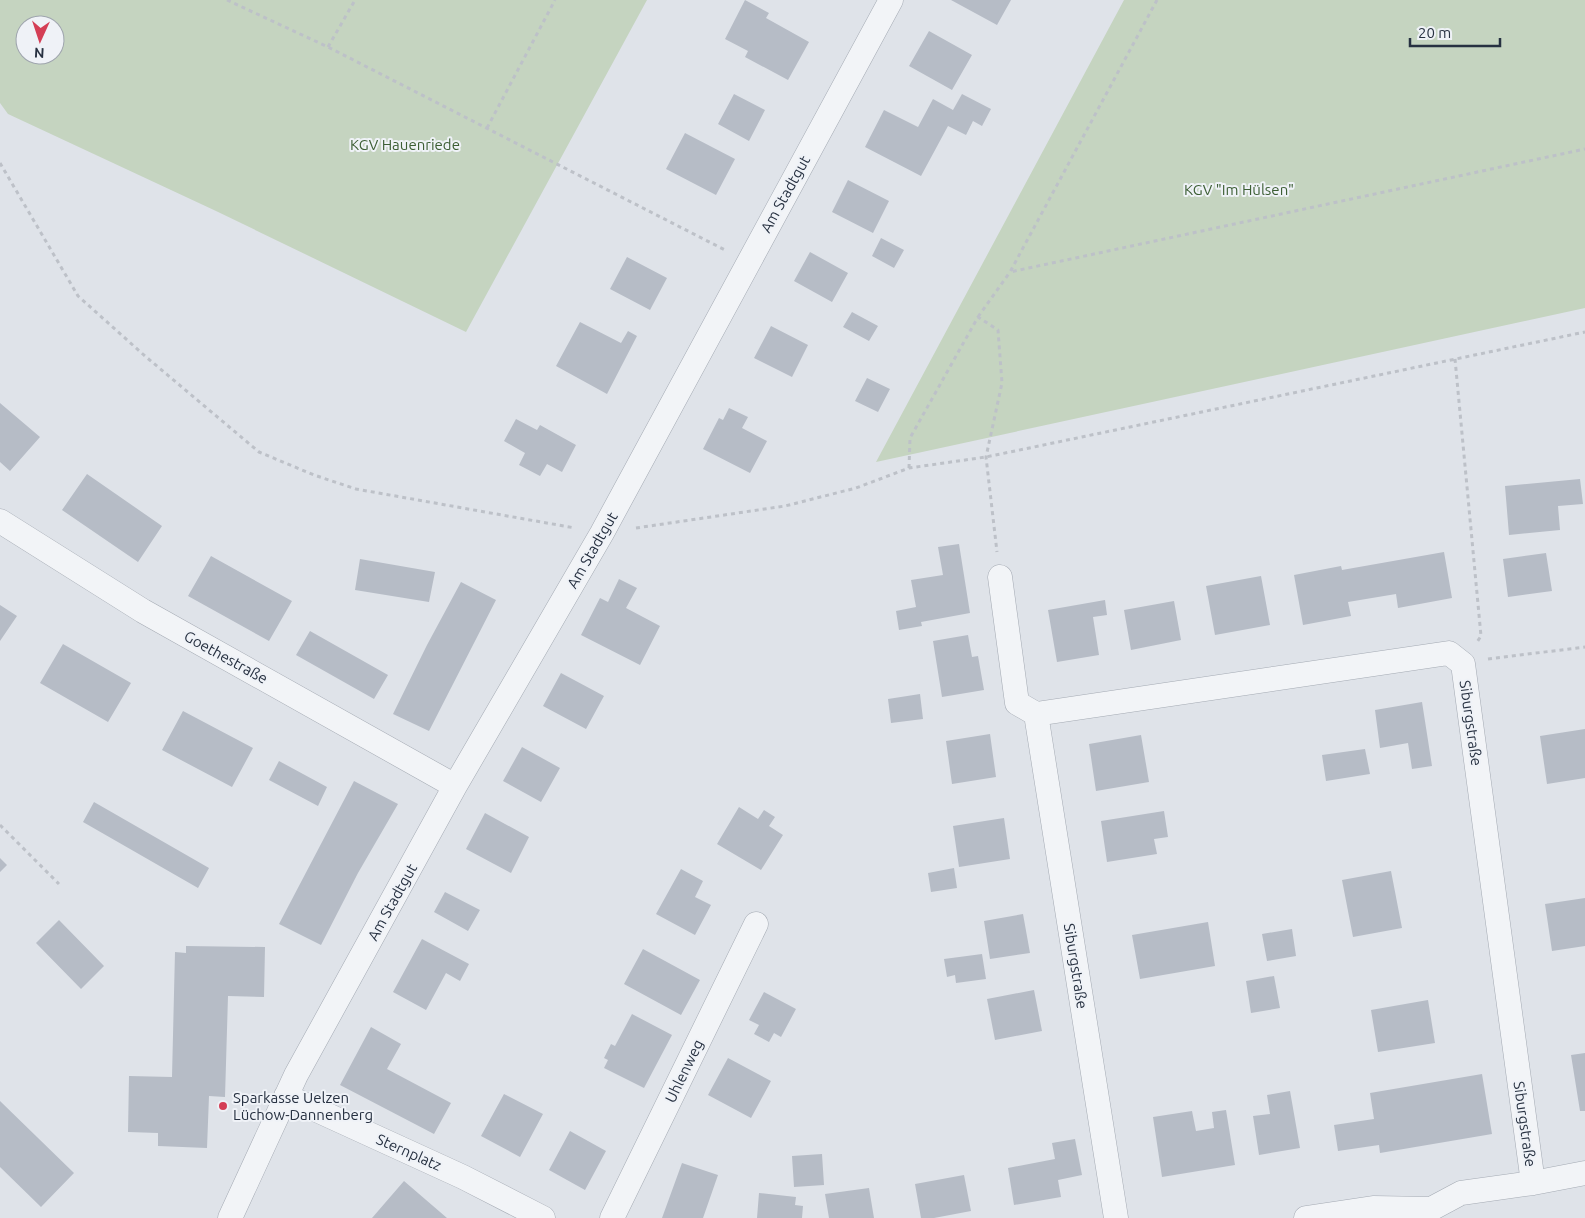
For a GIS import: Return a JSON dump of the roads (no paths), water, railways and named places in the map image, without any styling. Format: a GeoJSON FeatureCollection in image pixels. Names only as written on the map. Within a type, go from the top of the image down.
{"type":"FeatureCollection","features":[{"type":"Feature","properties":{"kind":"street","name":"Am Stadtgut"},"geometry":{"type":"LineString","coordinates":[[286,1096],[455,786],[602,533],[891,0]]}},
{"type":"Feature","properties":{"kind":"street","name":"Goethestraße"},"geometry":{"type":"LineString","coordinates":[[0,522],[144,611],[455,786]]}},
{"type":"Feature","properties":{"kind":"street"},"geometry":{"type":"LineString","coordinates":[[1000,578],[1017,703],[1036,714]]}},
{"type":"Feature","properties":{"kind":"street","name":"Siburgstraße"},"geometry":{"type":"LineString","coordinates":[[1116,1218],[1036,714],[1449,653],[1463,664],[1533,1183]]}},
{"type":"Feature","properties":{"kind":"street","name":"Uhlenweg"},"geometry":{"type":"LineString","coordinates":[[612,1218],[756,924]]}},
{"type":"Feature","properties":{"kind":"street"},"geometry":{"type":"LineString","coordinates":[[230,1218],[286,1096]]}},
{"type":"Feature","properties":{"kind":"street","name":"Sternplatz"},"geometry":{"type":"LineString","coordinates":[[286,1096],[463,1177],[543,1218]]}},
{"type":"Feature","properties":{"kind":"street"},"geometry":{"type":"LineString","coordinates":[[1306,1218],[1373,1208],[1429,1214],[1461,1193],[1533,1183],[1585,1172]]}},
{"type":"Feature","properties":{"kind":"place","name":"Sparkasse Uelzen Lüchow-Dannenberg"},"geometry":{"type":"Point","coordinates":[223,1106]}},
{"type":"Feature","properties":{"kind":"park label","name":"KGV Hauenriede"},"geometry":{"type":"Point","coordinates":[405,144]}},
{"type":"Feature","properties":{"kind":"park label","name":"KGV \"Im Hülsen\""},"geometry":{"type":"Point","coordinates":[1239,189]}}]}
